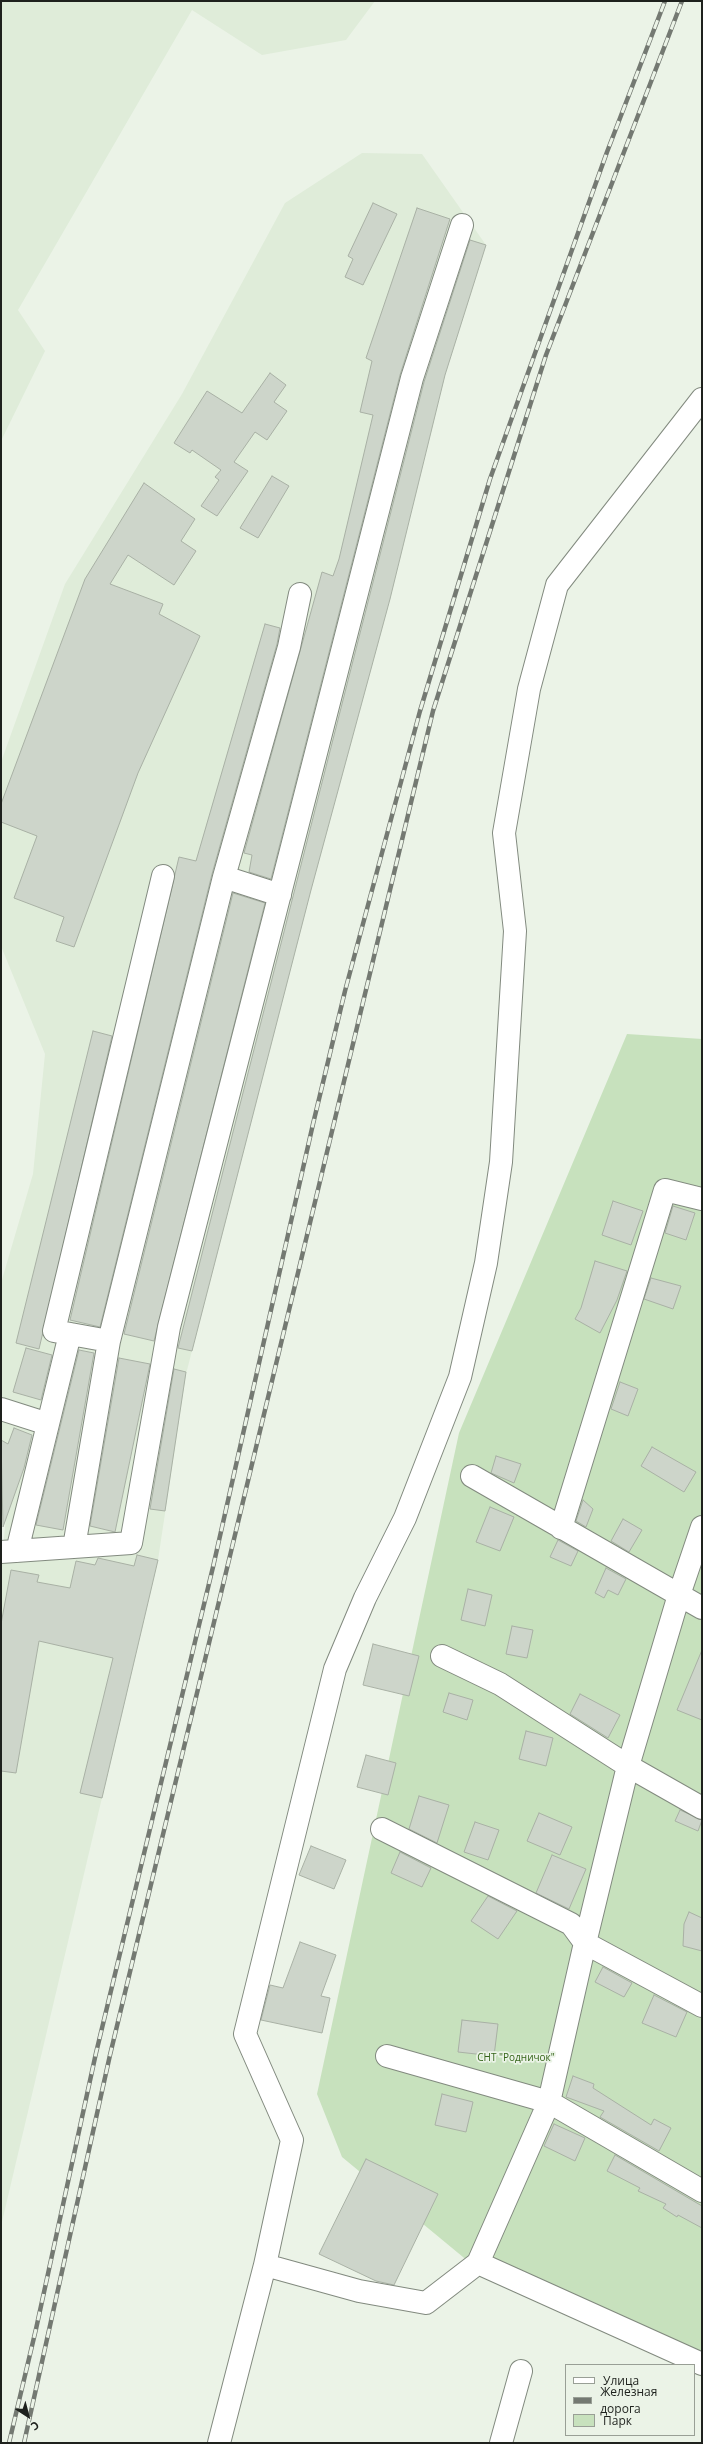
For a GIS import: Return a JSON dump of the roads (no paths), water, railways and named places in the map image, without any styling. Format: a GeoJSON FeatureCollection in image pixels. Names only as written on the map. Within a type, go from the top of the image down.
{"type":"FeatureCollection","features":[{"type":"Feature","properties":{"kind":"street"},"geometry":{"type":"LineString","coordinates":[[70,1334],[48,1424],[9,1552],[131,1543],[169,1327],[412,378],[462,225]]}},
{"type":"Feature","properties":{"kind":"street"},"geometry":{"type":"LineString","coordinates":[[219,2443],[265,2265],[292,2140],[245,2034],[335,1669],[365,1598],[405,1518],[460,1377],[486,1263],[501,1162],[515,930],[504,833],[529,689],[557,585],[702,399]]}},
{"type":"Feature","properties":{"kind":"street"},"geometry":{"type":"LineString","coordinates":[[74,1547],[109,1341],[224,877],[289,647],[300,594]]}},
{"type":"Feature","properties":{"kind":"street"},"geometry":{"type":"LineString","coordinates":[[109,1341],[54,1332],[163,876]]}},
{"type":"Feature","properties":{"kind":"street"},"geometry":{"type":"LineString","coordinates":[[224,877],[280,895]]}},
{"type":"Feature","properties":{"kind":"street"},"geometry":{"type":"LineString","coordinates":[[561,1528],[665,1190],[702,1199]]}},
{"type":"Feature","properties":{"kind":"street"},"geometry":{"type":"LineString","coordinates":[[1,1409],[48,1424]]}},
{"type":"Feature","properties":{"kind":"street"},"geometry":{"type":"LineString","coordinates":[[472,1476],[702,1608]]}},
{"type":"Feature","properties":{"kind":"street"},"geometry":{"type":"LineString","coordinates":[[265,2265],[359,2291],[426,2303],[478,2263],[549,2102],[585,1943],[628,1766],[679,1595],[702,1526]]}},
{"type":"Feature","properties":{"kind":"street"},"geometry":{"type":"LineString","coordinates":[[442,1656],[500,1684],[628,1766],[702,1808]]}},
{"type":"Feature","properties":{"kind":"street"},"geometry":{"type":"LineString","coordinates":[[382,1829],[571,1924],[585,1943],[702,2006]]}},
{"type":"Feature","properties":{"kind":"street"},"geometry":{"type":"LineString","coordinates":[[387,2056],[549,2102],[702,2191]]}},
{"type":"Feature","properties":{"kind":"street"},"geometry":{"type":"LineString","coordinates":[[478,2263],[702,2364]]}},
{"type":"Feature","properties":{"kind":"street"},"geometry":{"type":"LineString","coordinates":[[501,2443],[521,2371]]}},
{"type":"Feature","properties":{"kind":"railway"},"geometry":{"type":"LineString","coordinates":[[9,2443],[36,2329],[96,2053],[213,1567],[313,1124],[345,991],[420,711],[490,479],[607,152],[665,1]]}},
{"type":"Feature","properties":{"kind":"railway"},"geometry":{"type":"LineString","coordinates":[[24,2443],[110,2055],[433,711],[546,355],[682,1]]}},
{"type":"Feature","properties":{"kind":"park label","name":"СНТ \"Родничок\""},"geometry":{"type":"Point","coordinates":[516,2058]}}]}
